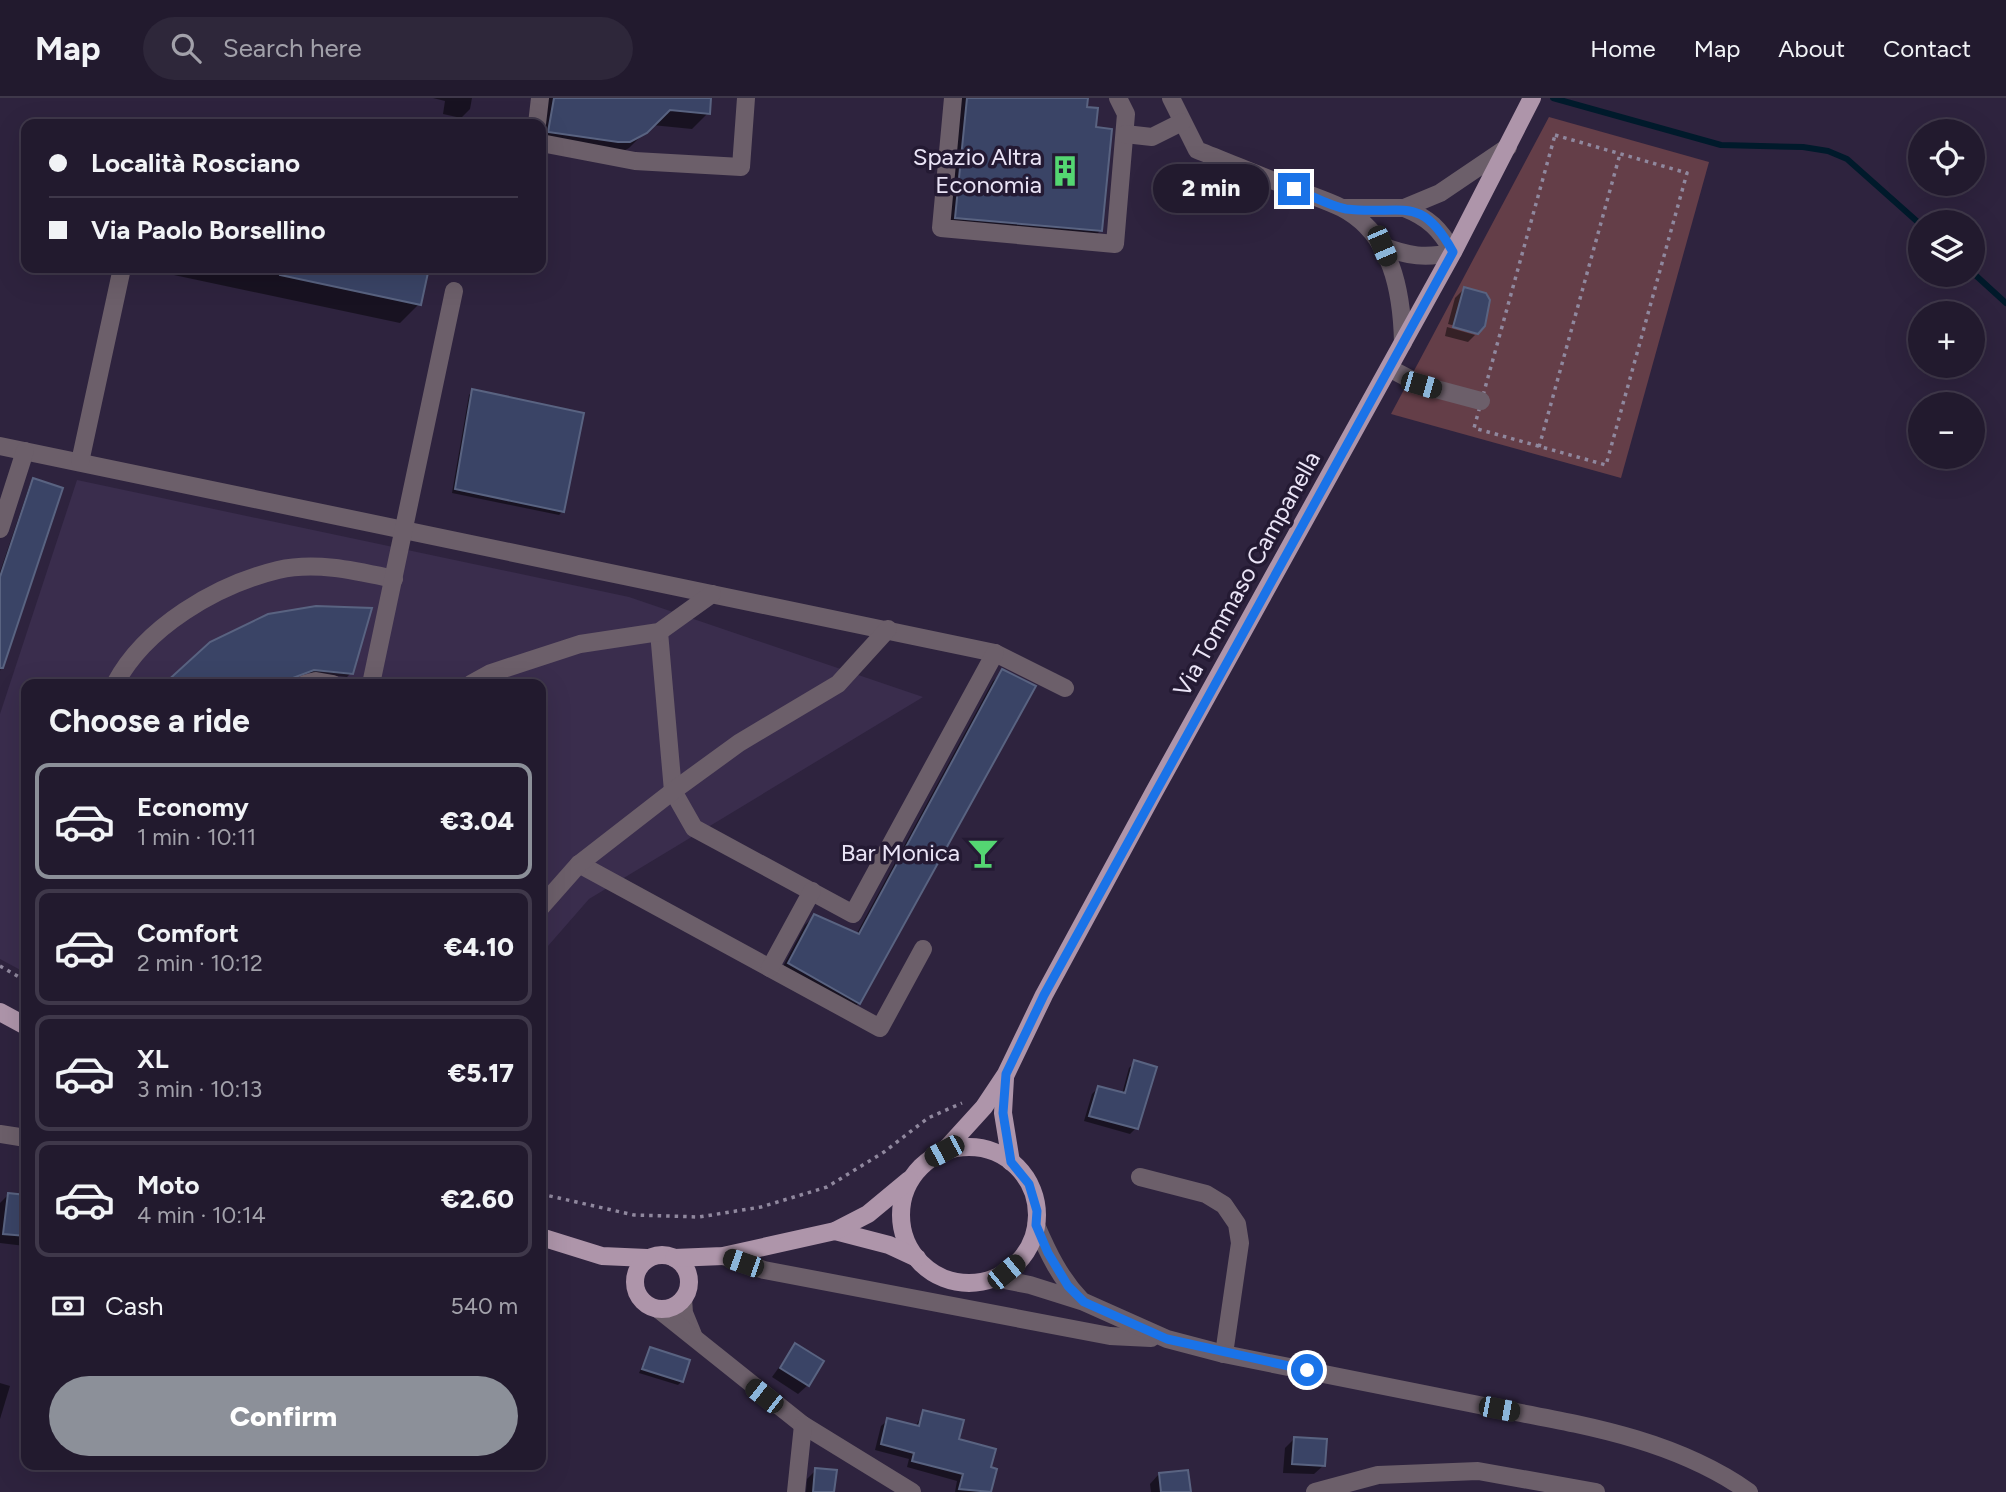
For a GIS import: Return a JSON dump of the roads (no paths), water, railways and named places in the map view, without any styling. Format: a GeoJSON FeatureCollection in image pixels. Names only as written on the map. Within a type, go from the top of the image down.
{"type":"FeatureCollection","features":[{"type":"Feature","properties":{"kind":"main road","name":"Via Tommaso Campanella"},"geometry":{"type":"LineString","coordinates":[[944,1151],[977,1115],[1006,1074],[1044,995],[1147,804],[1453,252],[1529,105]]}},
{"type":"Feature","properties":{"kind":"main road"},"geometry":{"type":"LineString","coordinates":[[0,1012],[21,1023]]}},
{"type":"Feature","properties":{"kind":"main road","name":"Via Tommaso Campanella"},"geometry":{"type":"LineString","coordinates":[[1006,1074],[1003,1113],[1011,1162]]}},
{"type":"Feature","properties":{"kind":"main road"},"geometry":{"type":"LineString","coordinates":[[972,1147],[999,1154],[1011,1162],[1032,1190],[1036,1225],[1033,1239],[1017,1262],[994,1278],[973,1282],[952,1280],[933,1272],[917,1258],[909,1246],[901,1219],[905,1191],[912,1178],[920,1167],[944,1151],[972,1147]]}},
{"type":"Feature","properties":{"kind":"main road"},"geometry":{"type":"LineString","coordinates":[[546,1239],[602,1256],[723,1256],[835,1231],[868,1214],[912,1178]]}},
{"type":"Feature","properties":{"kind":"main road"},"geometry":{"type":"LineString","coordinates":[[835,1231],[889,1245],[917,1258]]}},
{"type":"Feature","properties":{"kind":"main road"},"geometry":{"type":"LineString","coordinates":[[602,1256],[649,1306],[658,1309],[676,1305],[683,1299],[689,1281],[687,1272],[674,1258]]}},
{"type":"Feature","properties":{"kind":"main road"},"geometry":{"type":"LineString","coordinates":[[689,1281],[723,1256]]}},
{"type":"Feature","properties":{"kind":"main road"},"geometry":{"type":"LineString","coordinates":[[636,1292],[636,1273],[647,1258]]}},
{"type":"Feature","properties":{"kind":"street"},"geometry":{"type":"LineString","coordinates":[[538,119],[540,98]]}},
{"type":"Feature","properties":{"kind":"street"},"geometry":{"type":"LineString","coordinates":[[546,144],[635,161],[741,167],[746,98]]}},
{"type":"Feature","properties":{"kind":"street"},"geometry":{"type":"LineString","coordinates":[[953,98],[942,228],[1115,244],[1126,114],[1118,98]]}},
{"type":"Feature","properties":{"kind":"street"},"geometry":{"type":"LineString","coordinates":[[1171,98],[1196,150],[1343,208],[1366,226],[1382,246],[1395,275],[1402,306],[1403,343]]}},
{"type":"Feature","properties":{"kind":"street"},"geometry":{"type":"LineString","coordinates":[[1125,134],[1152,137],[1182,122]]}},
{"type":"Feature","properties":{"kind":"street"},"geometry":{"type":"LineString","coordinates":[[1404,208],[1440,193],[1510,145]]}},
{"type":"Feature","properties":{"kind":"street"},"geometry":{"type":"LineString","coordinates":[[1343,208],[1404,208],[1426,216],[1442,233],[1453,252],[1431,258],[1407,256],[1382,246]]}},
{"type":"Feature","properties":{"kind":"street"},"geometry":{"type":"LineString","coordinates":[[80,462],[121,273]]}},
{"type":"Feature","properties":{"kind":"street"},"geometry":{"type":"LineString","coordinates":[[372,679],[454,291]]}},
{"type":"Feature","properties":{"kind":"street"},"geometry":{"type":"LineString","coordinates":[[1389,368],[1421,385],[1481,401]]}},
{"type":"Feature","properties":{"kind":"street"},"geometry":{"type":"LineString","coordinates":[[0,446],[406,528],[995,653],[1065,688]]}},
{"type":"Feature","properties":{"kind":"street"},"geometry":{"type":"LineString","coordinates":[[0,529],[26,451]]}},
{"type":"Feature","properties":{"kind":"street"},"geometry":{"type":"LineString","coordinates":[[118,679],[163,627],[216,593],[279,570],[340,568],[394,579]]}},
{"type":"Feature","properties":{"kind":"street"},"geometry":{"type":"LineString","coordinates":[[480,679],[580,644],[659,632],[712,594]]}},
{"type":"Feature","properties":{"kind":"street"},"geometry":{"type":"LineString","coordinates":[[546,901],[579,864],[673,791],[761,729],[838,684],[888,629]]}},
{"type":"Feature","properties":{"kind":"street"},"geometry":{"type":"LineString","coordinates":[[659,632],[673,791],[694,828],[853,914],[995,653]]}},
{"type":"Feature","properties":{"kind":"street"},"geometry":{"type":"LineString","coordinates":[[579,864],[880,1028],[923,949]]}},
{"type":"Feature","properties":{"kind":"street"},"geometry":{"type":"LineString","coordinates":[[770,968],[812,891]]}},
{"type":"Feature","properties":{"kind":"street"},"geometry":{"type":"LineString","coordinates":[[0,1134],[21,1137]]}},
{"type":"Feature","properties":{"kind":"street"},"geometry":{"type":"LineString","coordinates":[[1140,1177],[1206,1194],[1224,1205],[1237,1224],[1240,1243],[1224,1354]]}},
{"type":"Feature","properties":{"kind":"street"},"geometry":{"type":"LineString","coordinates":[[1036,1225],[1048,1253],[1068,1286],[1084,1302]]}},
{"type":"Feature","properties":{"kind":"street"},"geometry":{"type":"LineString","coordinates":[[723,1256],[764,1270],[1083,1331],[1167,1339]]}},
{"type":"Feature","properties":{"kind":"street"},"geometry":{"type":"LineString","coordinates":[[994,1278],[1030,1285],[1084,1302],[1167,1339],[1224,1354],[1608,1430],[1677,1452],[1727,1476],[1749,1492]]}},
{"type":"Feature","properties":{"kind":"street"},"geometry":{"type":"LineString","coordinates":[[683,1299],[684,1313],[694,1338]]}},
{"type":"Feature","properties":{"kind":"street"},"geometry":{"type":"LineString","coordinates":[[658,1309],[803,1425],[912,1492]]}},
{"type":"Feature","properties":{"kind":"street"},"geometry":{"type":"LineString","coordinates":[[796,1492],[803,1425]]}},
{"type":"Feature","properties":{"kind":"street"},"geometry":{"type":"LineString","coordinates":[[1315,1492],[1378,1475],[1478,1471],[1596,1492]]}},
{"type":"Feature","properties":{"kind":"waterway"},"geometry":{"type":"LineString","coordinates":[[1553,98],[1721,145],[1803,147],[1828,151],[1847,159],[1908,213]]}},
{"type":"Feature","properties":{"kind":"waterway"},"geometry":{"type":"LineString","coordinates":[[1985,284],[2006,303]]}},
{"type":"Feature","properties":{"kind":"place","name":"Spazio Altra Economia"},"geometry":{"type":"Point","coordinates":[1065,171]}},
{"type":"Feature","properties":{"kind":"place","name":"Bar Monica"},"geometry":{"type":"Point","coordinates":[983,853]}}]}
